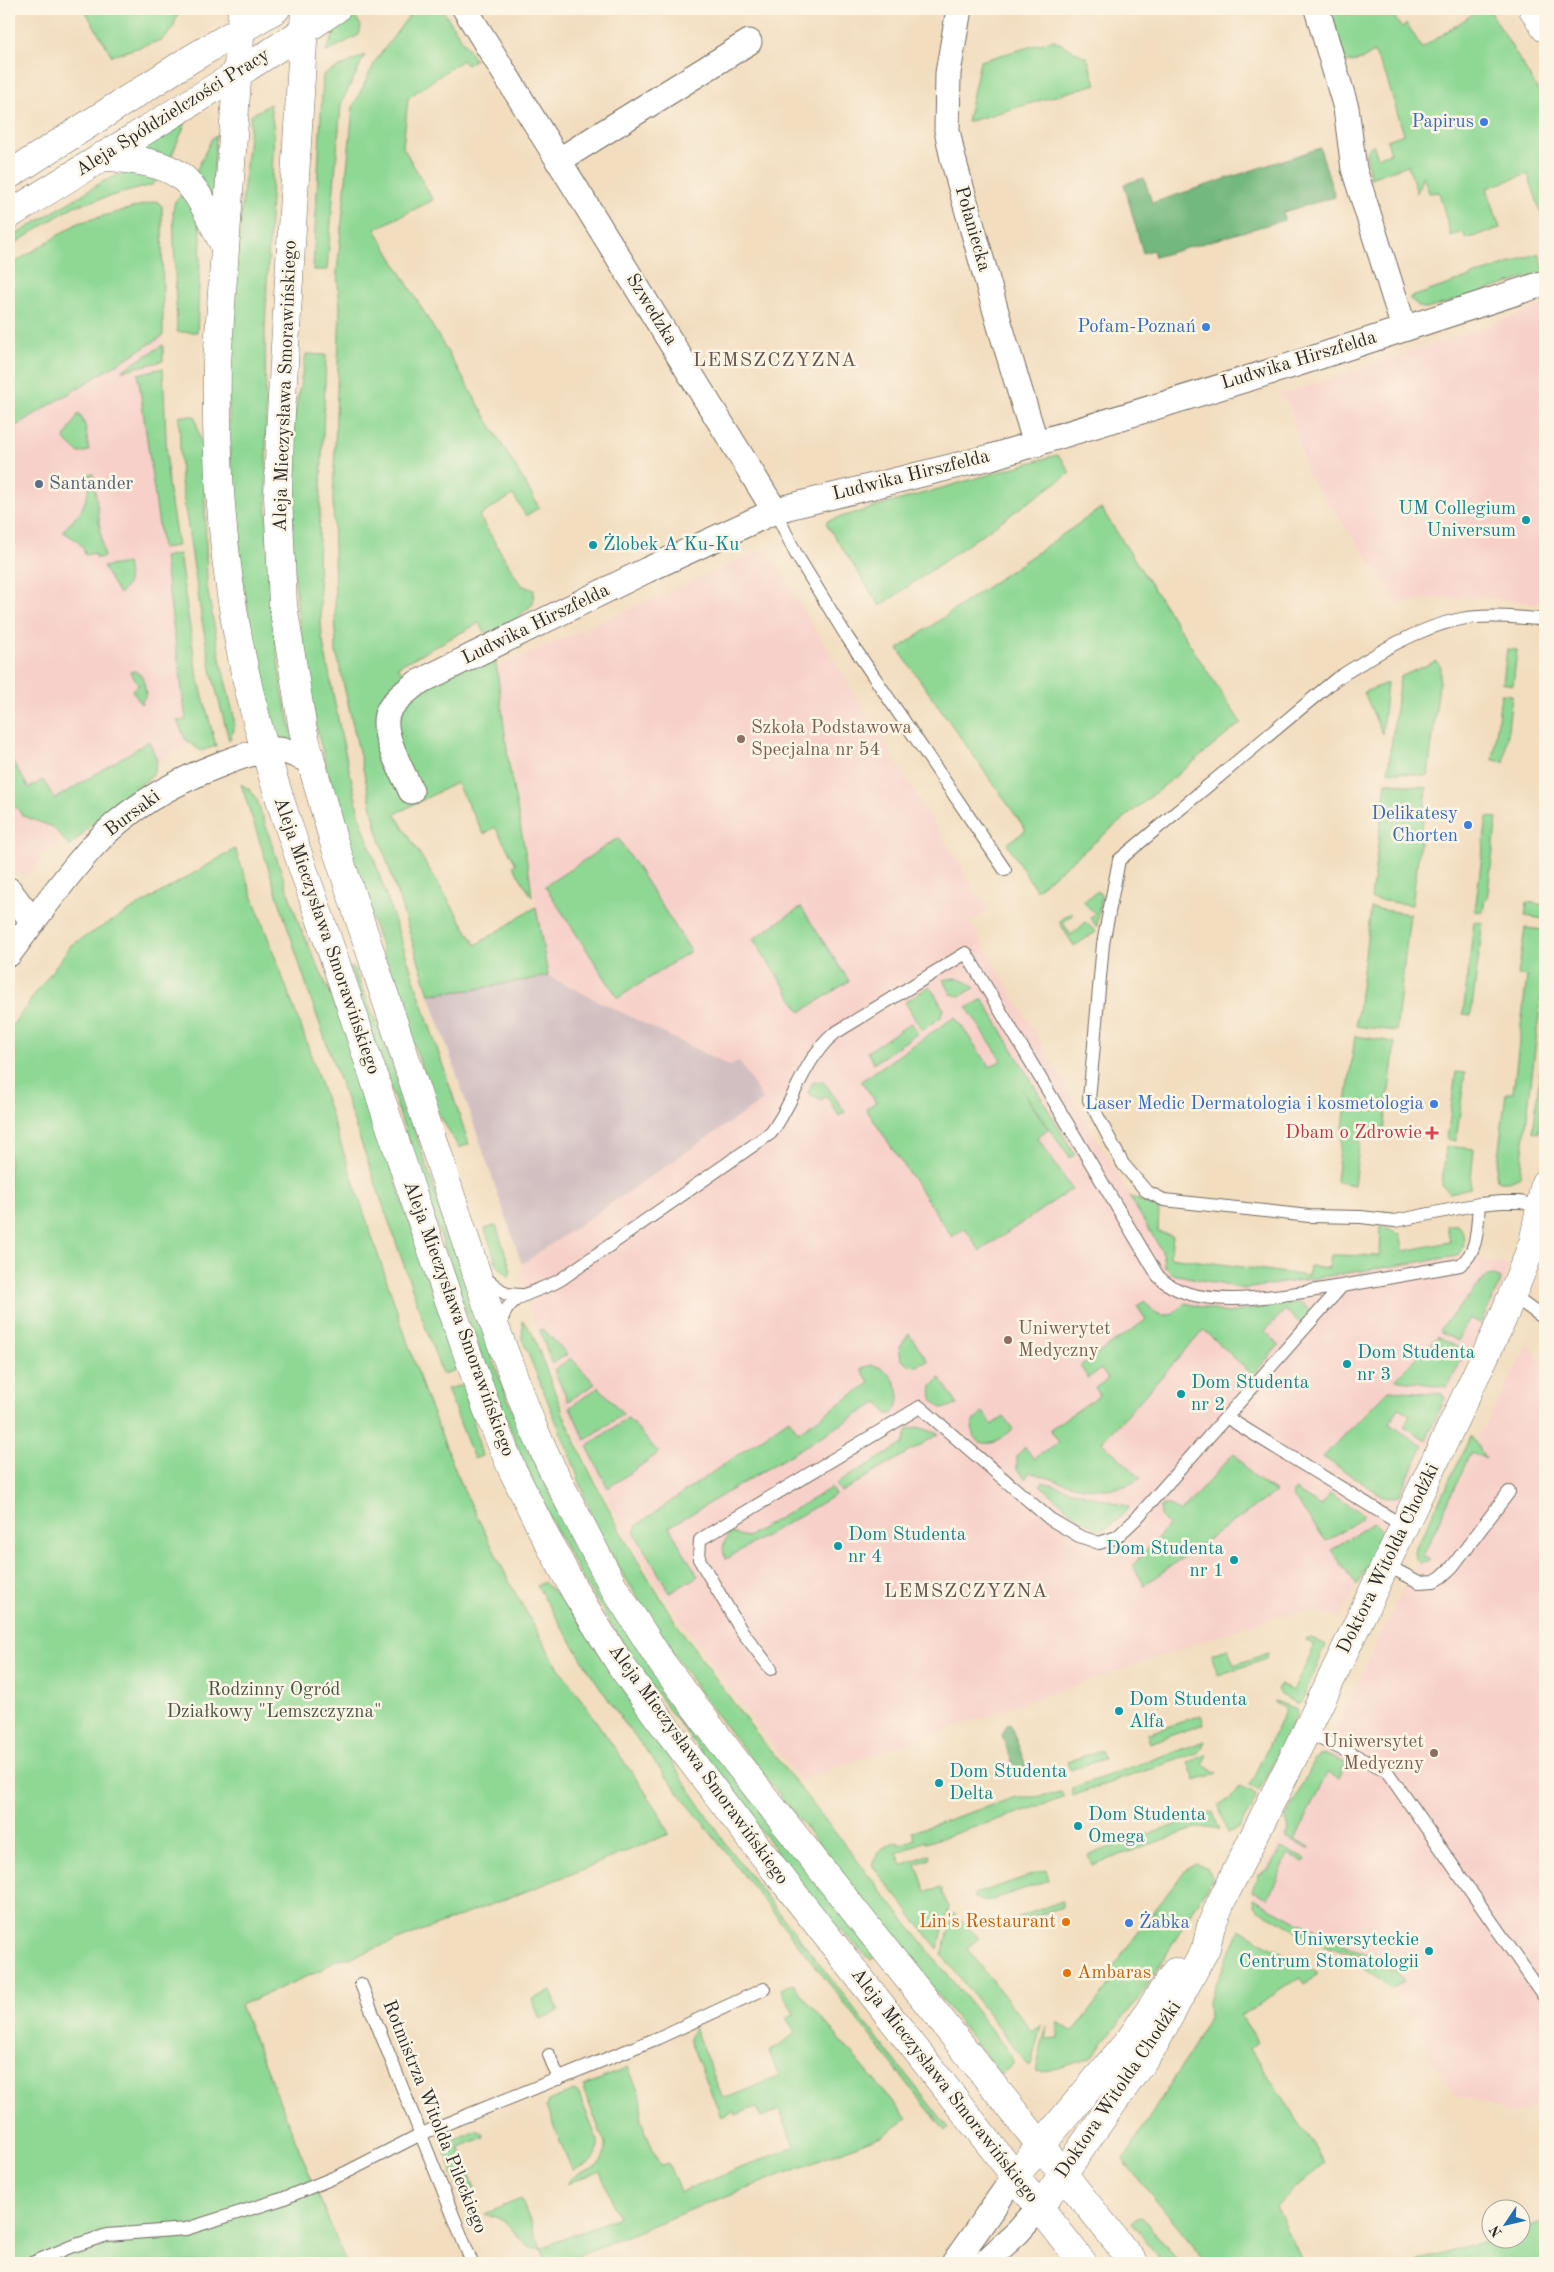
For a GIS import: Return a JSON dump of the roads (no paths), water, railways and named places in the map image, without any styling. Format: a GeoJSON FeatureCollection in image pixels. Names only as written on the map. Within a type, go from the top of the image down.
{"type":"FeatureCollection","features":[{"type":"Feature","properties":{"kind":"main road","name":"Aleja Spółdzielczości Pracy"},"geometry":{"type":"LineString","coordinates":[[9,175],[241,19],[276,9]]}},
{"type":"Feature","properties":{"kind":"main road","name":"Aleja Spółdzielczości Pracy"},"geometry":{"type":"LineString","coordinates":[[9,215],[237,74],[304,20],[336,9]]}},
{"type":"Feature","properties":{"kind":"main road"},"geometry":{"type":"LineString","coordinates":[[1533,9],[1545,28]]}},
{"type":"Feature","properties":{"kind":"main road","name":"Aleja Mieczysława Smorawińskiego"},"geometry":{"type":"LineString","coordinates":[[241,19],[216,396],[220,488],[230,595],[250,691],[265,751],[475,1376],[512,1469],[544,1534],[576,1593],[610,1648],[660,1720],[760,1852],[1083,2263]]}},
{"type":"Feature","properties":{"kind":"main road","name":"Aleja Mieczysława Smorawińskiego"},"geometry":{"type":"LineString","coordinates":[[304,20],[280,430],[278,496],[283,605],[303,730],[336,848],[500,1340],[532,1425],[552,1471],[613,1586],[662,1663],[755,1784],[1134,2263]]}},
{"type":"Feature","properties":{"kind":"main road"},"geometry":{"type":"LineString","coordinates":[[102,156],[160,164],[187,180],[202,200],[225,246]]}},
{"type":"Feature","properties":{"kind":"main road","name":"Doktora Witolda Chodźki"},"geometry":{"type":"LineString","coordinates":[[1039,2208],[1154,2045],[1206,1948],[1211,1926],[1405,1527],[1513,1296],[1533,1242],[1544,1199]]}},
{"type":"Feature","properties":{"kind":"main road","name":"Doktora Witolda Chodźki"},"geometry":{"type":"LineString","coordinates":[[1015,2176],[1130,2038],[1160,1997],[1192,1944],[1211,1926]]}},
{"type":"Feature","properties":{"kind":"street","name":"Szwedzka"},"geometry":{"type":"LineString","coordinates":[[465,9],[775,512]]}},
{"type":"Feature","properties":{"kind":"street","name":"Połaniecka"},"geometry":{"type":"LineString","coordinates":[[960,9],[948,73],[947,130],[953,159],[1000,326],[1036,444]]}},
{"type":"Feature","properties":{"kind":"street"},"geometry":{"type":"LineString","coordinates":[[1317,9],[1346,108],[1354,169],[1404,328]]}},
{"type":"Feature","properties":{"kind":"street"},"geometry":{"type":"LineString","coordinates":[[558,161],[749,42]]}},
{"type":"Feature","properties":{"kind":"street","name":"Ludwika Hirszfelda"},"geometry":{"type":"LineString","coordinates":[[411,790],[387,737],[385,723],[388,711],[402,694],[417,683],[647,570],[775,512],[1036,444],[1545,283]]}},
{"type":"Feature","properties":{"kind":"street"},"geometry":{"type":"LineString","coordinates":[[265,751],[279,750],[311,761]]}},
{"type":"Feature","properties":{"kind":"street","name":"Bursaki"},"geometry":{"type":"LineString","coordinates":[[9,954],[94,845],[150,799],[186,777],[230,760],[265,751]]}},
{"type":"Feature","properties":{"kind":"street"},"geometry":{"type":"LineString","coordinates":[[9,890],[33,922]]}},
{"type":"Feature","properties":{"kind":"street","name":"Doktora Witolda Chodźki"},"geometry":{"type":"LineString","coordinates":[[954,2263],[1015,2176]]}},
{"type":"Feature","properties":{"kind":"street","name":"Doktora Witolda Chodźki"},"geometry":{"type":"LineString","coordinates":[[984,2263],[1018,2232],[1039,2208]]}},
{"type":"Feature","properties":{"kind":"lane"},"geometry":{"type":"LineString","coordinates":[[775,512],[796,554],[847,637],[1005,870]]}},
{"type":"Feature","properties":{"kind":"lane"},"geometry":{"type":"LineString","coordinates":[[1544,1199],[1479,1204],[1395,1221],[1361,1217],[1309,1216],[1164,1200],[1146,1191],[1123,1164],[1089,1100],[1102,952],[1119,860],[1336,679],[1394,644],[1425,630],[1459,619],[1545,619]]}},
{"type":"Feature","properties":{"kind":"lane"},"geometry":{"type":"LineString","coordinates":[[476,1270],[497,1289],[506,1294],[521,1295],[548,1287],[560,1280],[771,1133],[784,1116],[812,1056],[822,1044],[966,952],[1158,1276],[1166,1284],[1208,1298],[1244,1300],[1342,1286],[1460,1265],[1468,1259],[1474,1245],[1479,1204]]}},
{"type":"Feature","properties":{"kind":"lane"},"geometry":{"type":"LineString","coordinates":[[771,1669],[741,1630],[699,1559],[700,1540],[920,1407],[1050,1519],[1079,1536],[1099,1543],[1117,1537],[1135,1520],[1342,1286]]}},
{"type":"Feature","properties":{"kind":"lane"},"geometry":{"type":"LineString","coordinates":[[500,1340],[501,1323],[506,1311],[521,1295]]}},
{"type":"Feature","properties":{"kind":"lane"},"geometry":{"type":"LineString","coordinates":[[1513,1296],[1545,1319]]}},
{"type":"Feature","properties":{"kind":"lane"},"geometry":{"type":"LineString","coordinates":[[1226,1417],[1405,1527]]}},
{"type":"Feature","properties":{"kind":"lane"},"geometry":{"type":"LineString","coordinates":[[1386,1565],[1419,1582],[1434,1581],[1441,1578],[1452,1567],[1509,1492]]}},
{"type":"Feature","properties":{"kind":"lane"},"geometry":{"type":"LineString","coordinates":[[1306,1732],[1386,1770],[1545,1998]]}},
{"type":"Feature","properties":{"kind":"lane","name":"Rotmistrza Witolda Pileckiego"},"geometry":{"type":"LineString","coordinates":[[361,1984],[472,2263]]}},
{"type":"Feature","properties":{"kind":"lane"},"geometry":{"type":"LineString","coordinates":[[32,2263],[70,2247],[107,2235],[186,2229],[282,2199],[345,2173],[421,2134],[658,2038],[764,1989]]}},
{"type":"Feature","properties":{"kind":"lane"},"geometry":{"type":"LineString","coordinates":[[549,2055],[559,2079]]}},
{"type":"Feature","properties":{"kind":"place","name":"Papirus"},"geometry":{"type":"Point","coordinates":[1484,122]}},
{"type":"Feature","properties":{"kind":"place","name":"Pofam-Poznań"},"geometry":{"type":"Point","coordinates":[1206,327]}},
{"type":"Feature","properties":{"kind":"place","name":"Santander"},"geometry":{"type":"Point","coordinates":[39,484]}},
{"type":"Feature","properties":{"kind":"place","name":"UM Collegium Universum"},"geometry":{"type":"Point","coordinates":[1526,520]}},
{"type":"Feature","properties":{"kind":"place","name":"Żlobek A Ku-Ku"},"geometry":{"type":"Point","coordinates":[593,545]}},
{"type":"Feature","properties":{"kind":"place","name":"Szkoła Podstawowa Specjalna nr 54"},"geometry":{"type":"Point","coordinates":[741,739]}},
{"type":"Feature","properties":{"kind":"place","name":"Delikatesy Chorten"},"geometry":{"type":"Point","coordinates":[1468,825]}},
{"type":"Feature","properties":{"kind":"place","name":"Laser Medic Dermatologia i kosmetologia"},"geometry":{"type":"Point","coordinates":[1434,1104]}},
{"type":"Feature","properties":{"kind":"place","name":"Dbam o Zdrowie"},"geometry":{"type":"Point","coordinates":[1432,1133]}},
{"type":"Feature","properties":{"kind":"place","name":"Uniwerytet Medyczny"},"geometry":{"type":"Point","coordinates":[1008,1340]}},
{"type":"Feature","properties":{"kind":"place","name":"Dom Studenta nr 3"},"geometry":{"type":"Point","coordinates":[1347,1364]}},
{"type":"Feature","properties":{"kind":"place","name":"Dom Studenta nr 2"},"geometry":{"type":"Point","coordinates":[1181,1394]}},
{"type":"Feature","properties":{"kind":"place","name":"Dom Studenta nr 4"},"geometry":{"type":"Point","coordinates":[838,1546]}},
{"type":"Feature","properties":{"kind":"place","name":"Dom Studenta nr 1"},"geometry":{"type":"Point","coordinates":[1234,1560]}},
{"type":"Feature","properties":{"kind":"place","name":"Dom Studenta Alfa"},"geometry":{"type":"Point","coordinates":[1119,1711]}},
{"type":"Feature","properties":{"kind":"place","name":"Uniwersytet Medyczny"},"geometry":{"type":"Point","coordinates":[1434,1753]}},
{"type":"Feature","properties":{"kind":"place","name":"Dom Studenta Delta"},"geometry":{"type":"Point","coordinates":[939,1783]}},
{"type":"Feature","properties":{"kind":"place","name":"Dom Studenta Omega"},"geometry":{"type":"Point","coordinates":[1078,1826]}},
{"type":"Feature","properties":{"kind":"place","name":"Lin's Restaurant"},"geometry":{"type":"Point","coordinates":[1066,1922]}},
{"type":"Feature","properties":{"kind":"place","name":"Żabka"},"geometry":{"type":"Point","coordinates":[1129,1923]}},
{"type":"Feature","properties":{"kind":"place","name":"Uniwersyteckie Centrum Stomatologii"},"geometry":{"type":"Point","coordinates":[1429,1951]}},
{"type":"Feature","properties":{"kind":"place","name":"Ambaras"},"geometry":{"type":"Point","coordinates":[1067,1973]}},
{"type":"Feature","properties":{"kind":"district","name":"LEMSZCZYZNA"},"geometry":{"type":"Point","coordinates":[775,361]}},
{"type":"Feature","properties":{"kind":"district","name":"LEMSZCZYZNA"},"geometry":{"type":"Point","coordinates":[966,1592]}},
{"type":"Feature","properties":{"kind":"park label","name":"Rodzinny Ogród Działkowy \"Lemszczyzna\""},"geometry":{"type":"Point","coordinates":[274,1701]}}]}
